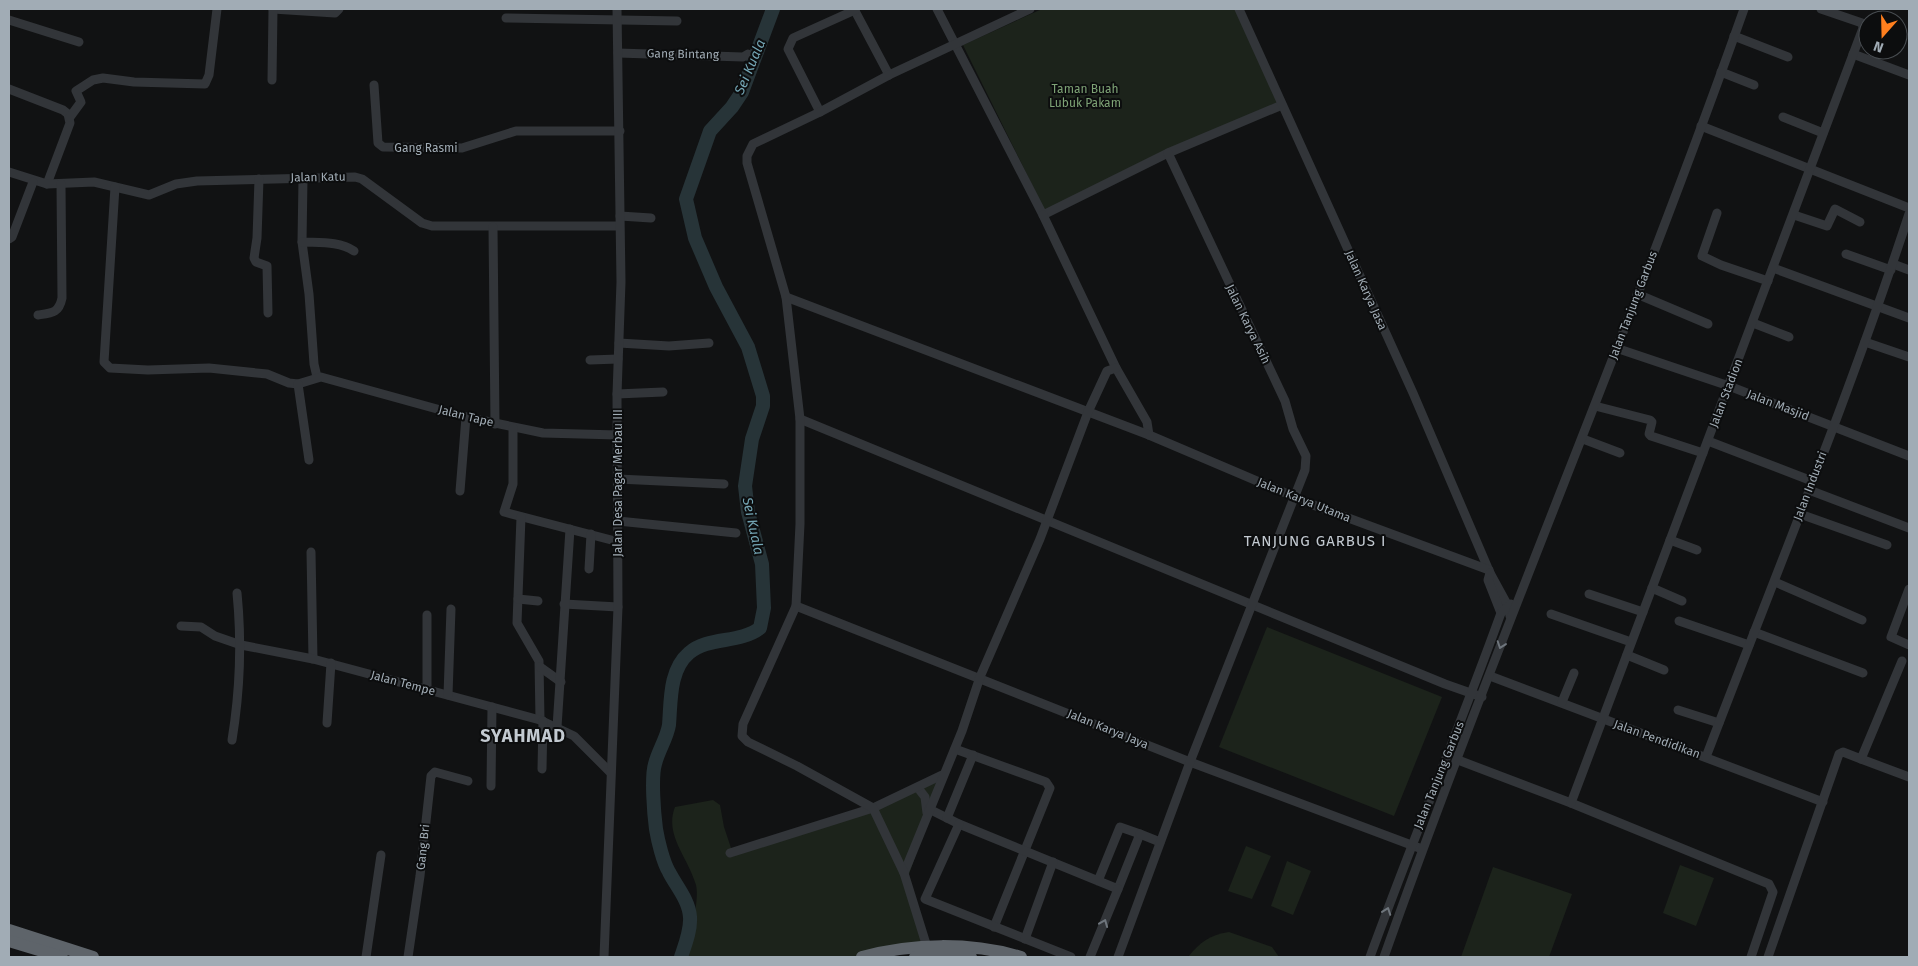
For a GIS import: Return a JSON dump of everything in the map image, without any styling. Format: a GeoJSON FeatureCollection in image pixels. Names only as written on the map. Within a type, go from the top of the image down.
{"type":"FeatureCollection","features":[{"type":"Feature","properties":{"kind":"highway"},"geometry":{"type":"LineString","coordinates":[[9,930],[64,954]]}},
{"type":"Feature","properties":{"kind":"highway"},"geometry":{"type":"LineString","coordinates":[[9,941],[64,954],[93,957]]}},
{"type":"Feature","properties":{"kind":"highway"},"geometry":{"type":"LineString","coordinates":[[862,957],[927,947],[979,948],[1021,957]]}},
{"type":"Feature","properties":{"kind":"highway"},"geometry":{"type":"LineString","coordinates":[[915,957],[971,957]]}},
{"type":"Feature","properties":{"kind":"street"},"geometry":{"type":"LineString","coordinates":[[47,184],[70,123],[70,117],[80,105],[81,100],[76,91],[93,80],[103,78],[134,82],[205,84],[209,75],[218,9]]}},
{"type":"Feature","properties":{"kind":"street"},"geometry":{"type":"LineString","coordinates":[[272,80],[273,9],[335,13],[339,9]]}},
{"type":"Feature","properties":{"kind":"street"},"geometry":{"type":"LineString","coordinates":[[820,112],[788,49],[788,45],[793,38],[854,9],[890,75]]}},
{"type":"Feature","properties":{"kind":"street"},"geometry":{"type":"LineString","coordinates":[[937,9],[1044,215],[1116,368],[1148,422],[1149,435]]}},
{"type":"Feature","properties":{"kind":"street"},"geometry":{"type":"LineString","coordinates":[[927,947],[904,873],[873,808],[798,766],[748,742],[742,736],[743,724],[796,606],[800,524],[800,419],[786,296],[747,163],[747,156],[753,144],[1017,12],[1030,9]]}},
{"type":"Feature","properties":{"kind":"street","name":"Jalan Karya Jasa"},"geometry":{"type":"LineString","coordinates":[[1239,9],[1415,400],[1490,572],[1508,606],[1510,618]]}},
{"type":"Feature","properties":{"kind":"street","name":"Jalan Tanjung Garbus"},"geometry":{"type":"LineString","coordinates":[[1384,957],[1422,849],[1490,676],[1510,618],[1596,406],[1616,348],[1744,9]]}},
{"type":"Feature","properties":{"kind":"street","name":"Jalan Stadion"},"geometry":{"type":"LineString","coordinates":[[1571,803],[1794,215],[1864,24],[1821,9]]}},
{"type":"Feature","properties":{"kind":"street"},"geometry":{"type":"LineString","coordinates":[[506,18],[617,13],[677,21]]}},
{"type":"Feature","properties":{"kind":"street","name":"Jalan Desa Pagar Merbau III"},"geometry":{"type":"LineString","coordinates":[[604,957],[610,859],[610,770],[618,607],[619,542],[617,394],[621,282],[617,13]]}},
{"type":"Feature","properties":{"kind":"street"},"geometry":{"type":"LineString","coordinates":[[9,20],[79,42]]}},
{"type":"Feature","properties":{"kind":"street"},"geometry":{"type":"LineString","coordinates":[[1734,36],[1788,57]]}},
{"type":"Feature","properties":{"kind":"street","name":"Gang Bintang"},"geometry":{"type":"LineString","coordinates":[[618,53],[743,57],[748,54]]}},
{"type":"Feature","properties":{"kind":"street"},"geometry":{"type":"LineString","coordinates":[[1853,54],[1909,75]]}},
{"type":"Feature","properties":{"kind":"street"},"geometry":{"type":"LineString","coordinates":[[1721,72],[1754,85]]}},
{"type":"Feature","properties":{"kind":"street","name":"Gang Rasmi"},"geometry":{"type":"LineString","coordinates":[[374,85],[378,143],[383,147],[462,148],[516,131],[620,131]]}},
{"type":"Feature","properties":{"kind":"street"},"geometry":{"type":"LineString","coordinates":[[9,89],[63,110],[70,117]]}},
{"type":"Feature","properties":{"kind":"street"},"geometry":{"type":"LineString","coordinates":[[1044,215],[1168,153],[1282,105]]}},
{"type":"Feature","properties":{"kind":"street"},"geometry":{"type":"LineString","coordinates":[[1783,117],[1823,133]]}},
{"type":"Feature","properties":{"kind":"street"},"geometry":{"type":"LineString","coordinates":[[1701,126],[1909,208]]}},
{"type":"Feature","properties":{"kind":"street","name":"Jalan Karya Asih"},"geometry":{"type":"LineString","coordinates":[[1118,957],[1190,762],[1305,470],[1306,456],[1293,429],[1285,401],[1168,153]]}},
{"type":"Feature","properties":{"kind":"street","name":"Jalan Katu"},"geometry":{"type":"LineString","coordinates":[[9,172],[33,182],[47,184],[94,182],[149,196],[176,184],[196,181],[355,176],[427,225],[493,227],[619,226]]}},
{"type":"Feature","properties":{"kind":"street"},"geometry":{"type":"LineString","coordinates":[[259,179],[257,238],[254,258],[256,262],[267,266],[268,313]]}},
{"type":"Feature","properties":{"kind":"street"},"geometry":{"type":"LineString","coordinates":[[115,187],[106,365],[113,369],[209,368],[273,376],[289,384],[298,384],[313,379],[314,364],[310,294],[302,242],[304,179]]}},
{"type":"Feature","properties":{"kind":"street"},"geometry":{"type":"LineString","coordinates":[[9,239],[12,236],[33,182]]}},
{"type":"Feature","properties":{"kind":"street"},"geometry":{"type":"LineString","coordinates":[[38,315],[53,313],[58,310],[62,298],[61,184]]}},
{"type":"Feature","properties":{"kind":"street"},"geometry":{"type":"LineString","coordinates":[[1794,215],[1826,226],[1835,209],[1860,222]]}},
{"type":"Feature","properties":{"kind":"street"},"geometry":{"type":"LineString","coordinates":[[1717,213],[1702,256],[1721,265],[1768,281]]}},
{"type":"Feature","properties":{"kind":"street","name":"Jalan Industri"},"geometry":{"type":"LineString","coordinates":[[1706,757],[1775,582],[1878,307],[1909,214]]}},
{"type":"Feature","properties":{"kind":"street"},"geometry":{"type":"LineString","coordinates":[[620,216],[651,218]]}},
{"type":"Feature","properties":{"kind":"street"},"geometry":{"type":"LineString","coordinates":[[493,227],[495,424]]}},
{"type":"Feature","properties":{"kind":"street"},"geometry":{"type":"LineString","coordinates":[[302,242],[329,243],[348,247],[354,251]]}},
{"type":"Feature","properties":{"kind":"street"},"geometry":{"type":"LineString","coordinates":[[1846,254],[1909,270]]}},
{"type":"Feature","properties":{"kind":"street"},"geometry":{"type":"LineString","coordinates":[[1773,268],[1909,318]]}},
{"type":"Feature","properties":{"kind":"street"},"geometry":{"type":"LineString","coordinates":[[1637,294],[1708,324]]}},
{"type":"Feature","properties":{"kind":"street","name":"Jalan Karya Utama"},"geometry":{"type":"LineString","coordinates":[[786,296],[848,318],[1149,435],[1294,497],[1490,572]]}},
{"type":"Feature","properties":{"kind":"street"},"geometry":{"type":"LineString","coordinates":[[1753,323],[1789,337]]}},
{"type":"Feature","properties":{"kind":"street"},"geometry":{"type":"LineString","coordinates":[[1864,342],[1909,357]]}},
{"type":"Feature","properties":{"kind":"street"},"geometry":{"type":"LineString","coordinates":[[619,343],[669,346],[709,343]]}},
{"type":"Feature","properties":{"kind":"street","name":"Jalan Masjid"},"geometry":{"type":"LineString","coordinates":[[1616,348],[1729,386],[1909,456]]}},
{"type":"Feature","properties":{"kind":"street"},"geometry":{"type":"LineString","coordinates":[[590,360],[618,359]]}},
{"type":"Feature","properties":{"kind":"street"},"geometry":{"type":"LineString","coordinates":[[904,873],[942,775],[955,749],[980,677],[1048,521],[1088,412],[1107,371],[1116,368]]}},
{"type":"Feature","properties":{"kind":"street","name":"Jalan Tape"},"geometry":{"type":"LineString","coordinates":[[313,379],[543,434],[618,435]]}},
{"type":"Feature","properties":{"kind":"street"},"geometry":{"type":"LineString","coordinates":[[298,384],[309,460]]}},
{"type":"Feature","properties":{"kind":"street"},"geometry":{"type":"LineString","coordinates":[[617,394],[663,392]]}},
{"type":"Feature","properties":{"kind":"street"},"geometry":{"type":"LineString","coordinates":[[1596,406],[1650,420],[1652,422],[1649,434],[1651,436],[1703,453]]}},
{"type":"Feature","properties":{"kind":"street"},"geometry":{"type":"LineString","coordinates":[[460,491],[466,417]]}},
{"type":"Feature","properties":{"kind":"street"},"geometry":{"type":"LineString","coordinates":[[800,419],[1482,697]]}},
{"type":"Feature","properties":{"kind":"street"},"geometry":{"type":"LineString","coordinates":[[513,428],[514,484],[504,510],[521,517],[619,542]]}},
{"type":"Feature","properties":{"kind":"street"},"geometry":{"type":"LineString","coordinates":[[1583,439],[1620,453]]}},
{"type":"Feature","properties":{"kind":"street"},"geometry":{"type":"LineString","coordinates":[[1708,441],[1812,481]]}},
{"type":"Feature","properties":{"kind":"street"},"geometry":{"type":"LineString","coordinates":[[618,479],[724,484]]}},
{"type":"Feature","properties":{"kind":"street"},"geometry":{"type":"LineString","coordinates":[[1809,490],[1909,528]]}},
{"type":"Feature","properties":{"kind":"street"},"geometry":{"type":"LineString","coordinates":[[1800,514],[1887,545]]}},
{"type":"Feature","properties":{"kind":"street"},"geometry":{"type":"LineString","coordinates":[[521,517],[518,628],[538,659],[540,667],[542,769]]}},
{"type":"Feature","properties":{"kind":"street"},"geometry":{"type":"LineString","coordinates":[[618,521],[736,533]]}},
{"type":"Feature","properties":{"kind":"street"},"geometry":{"type":"LineString","coordinates":[[557,726],[570,529]]}},
{"type":"Feature","properties":{"kind":"street"},"geometry":{"type":"LineString","coordinates":[[589,569],[591,534]]}},
{"type":"Feature","properties":{"kind":"street"},"geometry":{"type":"LineString","coordinates":[[1670,540],[1697,550]]}},
{"type":"Feature","properties":{"kind":"street"},"geometry":{"type":"LineString","coordinates":[[311,552],[314,659]]}},
{"type":"Feature","properties":{"kind":"street","name":"Jalan Karya Jasa"},"geometry":{"type":"LineString","coordinates":[[1490,572],[1488,580],[1501,613]]}},
{"type":"Feature","properties":{"kind":"street"},"geometry":{"type":"LineString","coordinates":[[1775,582],[1862,620]]}},
{"type":"Feature","properties":{"kind":"street"},"geometry":{"type":"LineString","coordinates":[[1652,588],[1682,601]]}},
{"type":"Feature","properties":{"kind":"street"},"geometry":{"type":"LineString","coordinates":[[1909,590],[1891,638],[1909,644]]}},
{"type":"Feature","properties":{"kind":"street"},"geometry":{"type":"LineString","coordinates":[[232,740],[238,703],[241,645],[237,594]]}},
{"type":"Feature","properties":{"kind":"street"},"geometry":{"type":"LineString","coordinates":[[1589,594],[1643,612]]}},
{"type":"Feature","properties":{"kind":"street","name":"Jalan Tanjung Garbus"},"geometry":{"type":"LineString","coordinates":[[1370,957],[1410,846],[1472,693],[1501,613],[1518,599]]}},
{"type":"Feature","properties":{"kind":"street"},"geometry":{"type":"LineString","coordinates":[[518,600],[538,601]]}},
{"type":"Feature","properties":{"kind":"street"},"geometry":{"type":"LineString","coordinates":[[564,604],[618,607]]}},
{"type":"Feature","properties":{"kind":"street","name":"Jalan Karya Jaya"},"geometry":{"type":"LineString","coordinates":[[796,606],[980,677],[1190,762],[1422,849]]}},
{"type":"Feature","properties":{"kind":"street"},"geometry":{"type":"LineString","coordinates":[[448,695],[450,609]]}},
{"type":"Feature","properties":{"kind":"street"},"geometry":{"type":"LineString","coordinates":[[1551,614],[1631,642]]}},
{"type":"Feature","properties":{"kind":"street"},"geometry":{"type":"LineString","coordinates":[[427,615],[427,690]]}},
{"type":"Feature","properties":{"kind":"street"},"geometry":{"type":"LineString","coordinates":[[1679,620],[1749,645]]}},
{"type":"Feature","properties":{"kind":"street","name":"Jalan Tempe"},"geometry":{"type":"LineString","coordinates":[[181,626],[205,628],[215,636],[241,645],[314,659],[542,720],[574,736],[610,770]]}},
{"type":"Feature","properties":{"kind":"street"},"geometry":{"type":"LineString","coordinates":[[1754,632],[1863,673]]}},
{"type":"Feature","properties":{"kind":"street"},"geometry":{"type":"LineString","coordinates":[[1627,655],[1664,670]]}},
{"type":"Feature","properties":{"kind":"street"},"geometry":{"type":"LineString","coordinates":[[1860,759],[1902,661]]}},
{"type":"Feature","properties":{"kind":"street"},"geometry":{"type":"LineString","coordinates":[[327,723],[330,663]]}},
{"type":"Feature","properties":{"kind":"street"},"geometry":{"type":"LineString","coordinates":[[540,667],[560,688]]}},
{"type":"Feature","properties":{"kind":"street"},"geometry":{"type":"LineString","coordinates":[[1562,702],[1574,673]]}},
{"type":"Feature","properties":{"kind":"street","name":"Jalan Pendidikan"},"geometry":{"type":"LineString","coordinates":[[1490,676],[1818,800]]}},
{"type":"Feature","properties":{"kind":"street"},"geometry":{"type":"LineString","coordinates":[[491,786],[492,706]]}},
{"type":"Feature","properties":{"kind":"street"},"geometry":{"type":"LineString","coordinates":[[1678,710],[1719,723]]}},
{"type":"Feature","properties":{"kind":"street"},"geometry":{"type":"LineString","coordinates":[[955,749],[1049,784],[1050,788],[994,926]]}},
{"type":"Feature","properties":{"kind":"street"},"geometry":{"type":"LineString","coordinates":[[1768,957],[1818,800],[1840,754],[1843,752],[1909,777]]}},
{"type":"Feature","properties":{"kind":"street"},"geometry":{"type":"LineString","coordinates":[[947,818],[973,755]]}},
{"type":"Feature","properties":{"kind":"street"},"geometry":{"type":"LineString","coordinates":[[1458,760],[1571,803],[1772,886],[1773,892],[1751,957]]}},
{"type":"Feature","properties":{"kind":"street","name":"Gang Bri"},"geometry":{"type":"LineString","coordinates":[[408,957],[420,879],[430,776],[435,772],[468,781]]}},
{"type":"Feature","properties":{"kind":"street"},"geometry":{"type":"LineString","coordinates":[[730,853],[873,808],[942,775]]}},
{"type":"Feature","properties":{"kind":"street"},"geometry":{"type":"LineString","coordinates":[[918,788],[925,797],[928,812]]}},
{"type":"Feature","properties":{"kind":"street"},"geometry":{"type":"LineString","coordinates":[[928,812],[947,818],[1118,889]]}},
{"type":"Feature","properties":{"kind":"street"},"geometry":{"type":"LineString","coordinates":[[926,899],[959,824]]}},
{"type":"Feature","properties":{"kind":"street"},"geometry":{"type":"LineString","coordinates":[[1098,881],[1120,827],[1160,842]]}},
{"type":"Feature","properties":{"kind":"street"},"geometry":{"type":"LineString","coordinates":[[1090,957],[1140,834]]}},
{"type":"Feature","properties":{"kind":"street"},"geometry":{"type":"LineString","coordinates":[[366,957],[381,855]]}},
{"type":"Feature","properties":{"kind":"street"},"geometry":{"type":"LineString","coordinates":[[1025,939],[1053,862]]}},
{"type":"Feature","properties":{"kind":"street"},"geometry":{"type":"LineString","coordinates":[[912,898],[926,899],[1070,957]]}},
{"type":"Feature","properties":{"kind":"green space","name":"Taman Buah Lubuk Pakam"},"geometry":{"type":"Polygon","coordinates":[[[1042,9],[1235,9],[1278,103],[1045,211],[963,45],[1042,9]]]}},
{"type":"Feature","properties":{"kind":"green space"},"geometry":{"type":"Polygon","coordinates":[[[1267,627],[1442,697],[1394,816],[1219,747],[1267,627]]]}},
{"type":"Feature","properties":{"kind":"green space"},"geometry":{"type":"Polygon","coordinates":[[[943,777],[905,886],[923,945],[859,957],[685,957],[694,921],[697,892],[692,875],[675,837],[672,817],[675,807],[713,800],[720,805],[724,827],[733,854],[871,810],[943,777]]]}},
{"type":"Feature","properties":{"kind":"green space"},"geometry":{"type":"Polygon","coordinates":[[[1246,846],[1271,856],[1252,899],[1228,891],[1246,846]]]}},
{"type":"Feature","properties":{"kind":"green space"},"geometry":{"type":"Polygon","coordinates":[[[1287,861],[1311,871],[1293,915],[1271,906],[1287,861]]]}},
{"type":"Feature","properties":{"kind":"green space"},"geometry":{"type":"Polygon","coordinates":[[[1680,865],[1714,878],[1696,926],[1663,913],[1680,865]]]}},
{"type":"Feature","properties":{"kind":"green space"},"geometry":{"type":"Polygon","coordinates":[[[1493,867],[1572,894],[1549,957],[1461,957],[1493,867]]]}},
{"type":"Feature","properties":{"kind":"green space"},"geometry":{"type":"Polygon","coordinates":[[[1229,932],[1272,947],[1279,957],[1188,957],[1206,940],[1229,932]]]}},
{"type":"Feature","properties":{"kind":"waterway","name":"Sei Kuala"},"geometry":{"type":"LineString","coordinates":[[681,957],[690,927],[689,911],[685,899],[667,868],[659,845],[653,796],[654,770],[656,759],[668,730],[674,677],[682,660],[697,648],[706,644],[743,636],[760,628],[764,608],[762,564],[748,512],[745,486],[752,439],[763,406],[763,396],[748,347],[716,287],[695,238],[686,199],[710,131],[732,107],[742,92],[773,9]]}},
{"type":"Feature","properties":{"kind":"district","name":"TANJUNG GARBUS I"},"geometry":{"type":"Point","coordinates":[1315,541]}},
{"type":"Feature","properties":{"kind":"district","name":"SYAHMAD"},"geometry":{"type":"Point","coordinates":[523,736]}}]}
